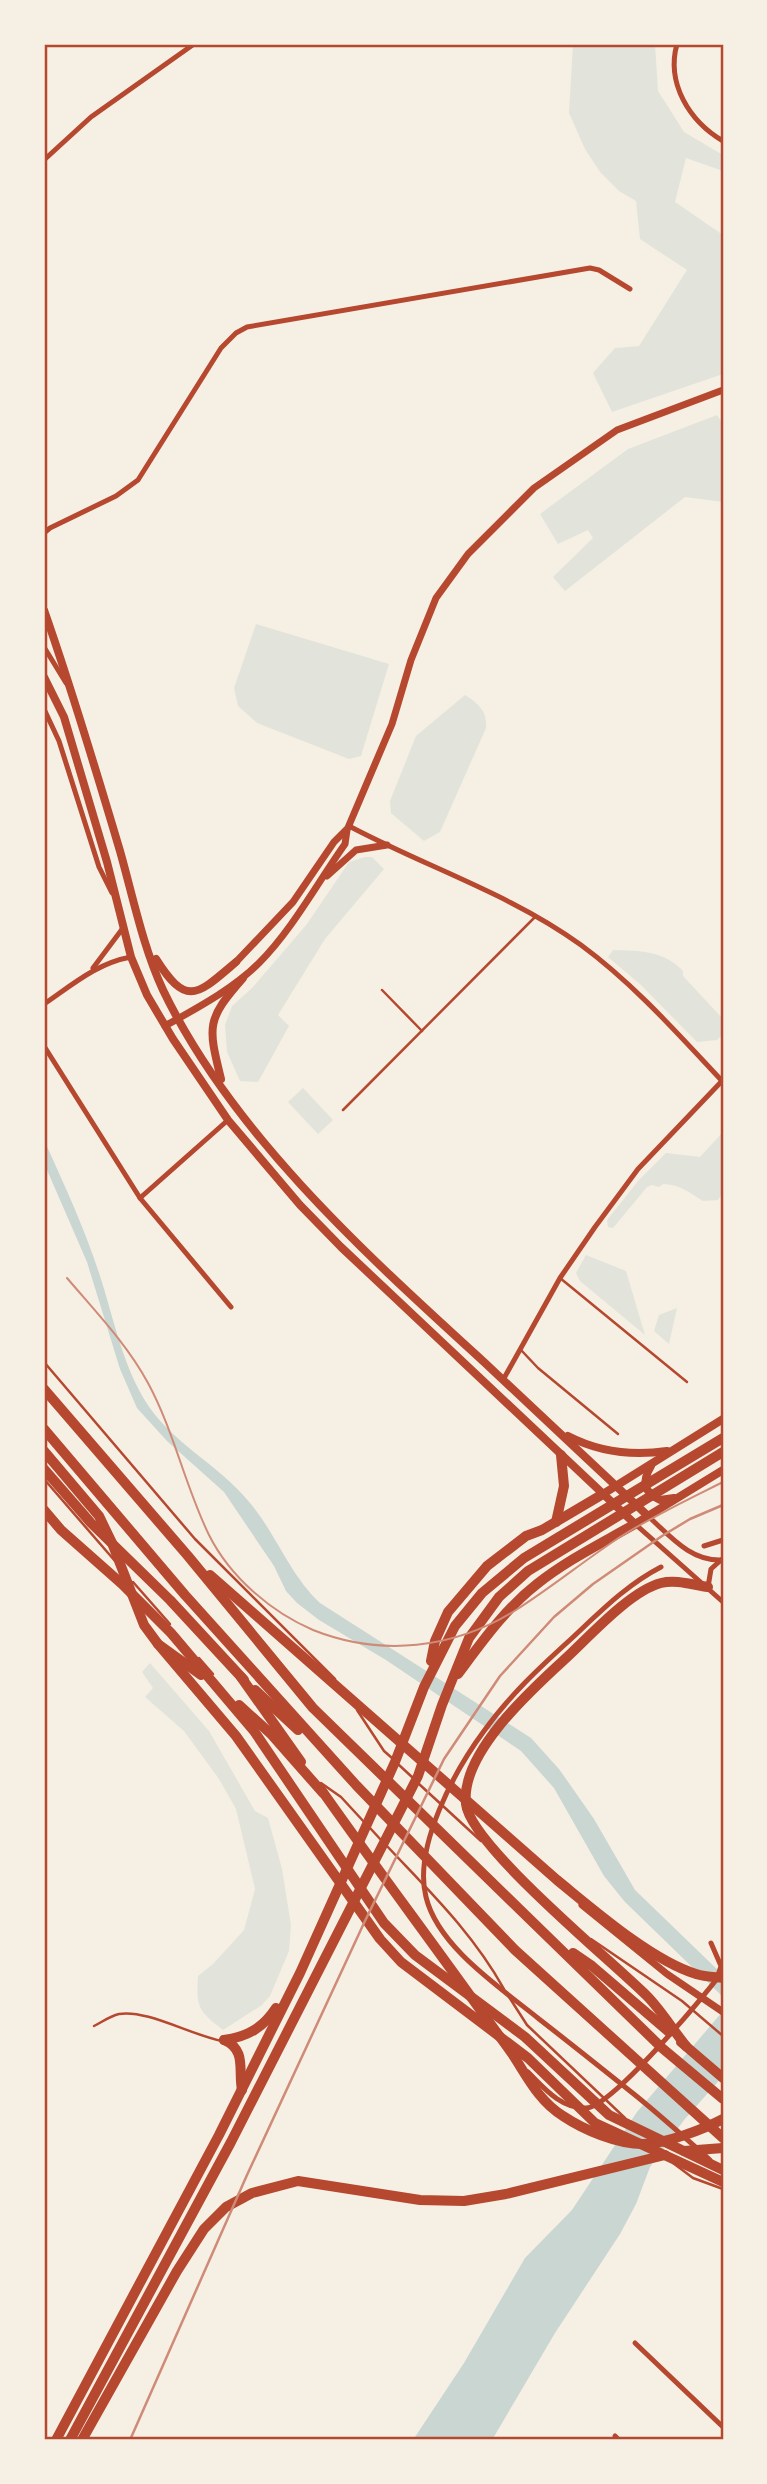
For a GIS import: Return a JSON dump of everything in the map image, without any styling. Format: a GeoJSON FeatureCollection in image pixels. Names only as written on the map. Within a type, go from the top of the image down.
{"type":"FeatureCollection","features":[{"type":"Feature","properties":{"kind":"highway"},"geometry":{"type":"LineString","coordinates":[[44,1389],[188,1556],[305,1698],[662,2048],[723,2099]]}},
{"type":"Feature","properties":{"kind":"highway"},"geometry":{"type":"LineString","coordinates":[[44,1429],[185,1595],[342,1771]]}},
{"type":"Feature","properties":{"kind":"highway"},"geometry":{"type":"LineString","coordinates":[[424,1687],[455,1626],[482,1593],[502,1575],[524,1558],[723,1438]]}},
{"type":"Feature","properties":{"kind":"highway"},"geometry":{"type":"LineString","coordinates":[[44,1451],[99,1516],[144,1625],[236,1736],[380,1939],[401,1962],[528,2058],[595,2123],[723,2182]]}},
{"type":"Feature","properties":{"kind":"highway"},"geometry":{"type":"LineString","coordinates":[[70,2440],[231,2142],[418,1776],[442,1705],[469,1638],[510,1586],[528,1571],[723,1452]]}},
{"type":"Feature","properties":{"kind":"highway"},"geometry":{"type":"LineString","coordinates":[[556,1522],[564,1486],[561,1455]]}},
{"type":"Feature","properties":{"kind":"highway"},"geometry":{"type":"LineString","coordinates":[[44,1469],[91,1523],[170,1600],[240,1676],[342,1771],[515,1950],[723,2138]]}},
{"type":"Feature","properties":{"kind":"highway"},"geometry":{"type":"LineString","coordinates":[[56,2440],[242,2090],[300,1973],[395,1762],[424,1687],[448,1612],[487,1566],[526,1536],[542,1530],[603,1494]]}},
{"type":"Feature","properties":{"kind":"highway"},"geometry":{"type":"LineString","coordinates":[[44,1510],[75,1544],[122,1584],[171,1633],[254,1731],[384,1923],[415,1955],[525,2037],[609,2115],[723,2171]]}},
{"type":"Feature","properties":{"kind":"highway"},"geometry":{"type":"LineString","coordinates":[[556,1522],[578,1515],[592,1524],[595,1539],[583,1554]]}},
{"type":"Feature","properties":{"kind":"highway"},"geometry":{"type":"LineString","coordinates":[[452,1682],[502,1617],[535,1586],[635,1524]]}},
{"type":"Feature","properties":{"kind":"highway"},"geometry":{"type":"LineString","coordinates":[[188,1556],[557,1880],[610,1923],[671,1964],[698,1975],[720,1979]]}},
{"type":"Feature","properties":{"kind":"highway"},"geometry":{"type":"LineString","coordinates":[[686,2046],[649,1998],[549,1904],[479,1833],[467,1812],[466,1790],[475,1761],[498,1730],[603,1616],[639,1593],[663,1582],[708,1587]]}},
{"type":"Feature","properties":{"kind":"highway"},"geometry":{"type":"LineString","coordinates":[[159,1644],[228,1695],[271,1734],[322,1788]]}},
{"type":"Feature","properties":{"kind":"highway"},"geometry":{"type":"LineString","coordinates":[[240,1676],[513,2056],[531,2085],[548,2105],[574,2122],[614,2139],[643,2144],[710,2126],[723,2119]]}},
{"type":"Feature","properties":{"kind":"highway"},"geometry":{"type":"LineString","coordinates":[[552,1939],[592,1966],[723,2078]]}},
{"type":"Feature","properties":{"kind":"highway"},"geometry":{"type":"LineString","coordinates":[[224,2040],[237,2038],[262,2026],[300,1973]]}},
{"type":"Feature","properties":{"kind":"highway"},"geometry":{"type":"LineString","coordinates":[[224,2040],[235,2046],[239,2053],[242,2090]]}},
{"type":"Feature","properties":{"kind":"highway"},"geometry":{"type":"LineString","coordinates":[[82,2440],[155,2309],[204,2229],[226,2207],[252,2193],[298,2181],[420,2200],[464,2201],[506,2194],[671,2154],[723,2148]]}},
{"type":"Feature","properties":{"kind":"main road"},"geometry":{"type":"LineString","coordinates":[[44,610],[75,698],[162,988],[178,1019],[222,1087],[286,1167],[351,1237],[648,1516]]}},
{"type":"Feature","properties":{"kind":"main road"},"geometry":{"type":"LineString","coordinates":[[44,677],[64,717],[107,862],[131,957],[148,995],[165,1026],[228,1120],[300,1205],[341,1247],[635,1524],[723,1470]]}},
{"type":"Feature","properties":{"kind":"main road"},"geometry":{"type":"LineString","coordinates":[[147,944],[166,975],[179,989],[186,992],[197,991],[236,962]]}},
{"type":"Feature","properties":{"kind":"main road"},"geometry":{"type":"LineString","coordinates":[[222,1087],[212,1044],[212,1023],[221,1003],[243,978]]}},
{"type":"Feature","properties":{"kind":"main road"},"geometry":{"type":"LineString","coordinates":[[603,1494],[723,1419]]}},
{"type":"Feature","properties":{"kind":"main road"},"geometry":{"type":"LineString","coordinates":[[559,1432],[594,1447],[614,1452],[643,1454],[671,1450]]}},
{"type":"Feature","properties":{"kind":"main road"},"geometry":{"type":"LineString","coordinates":[[653,1462],[645,1476],[644,1483],[648,1491],[660,1500],[677,1497]]}},
{"type":"Feature","properties":{"kind":"street"},"geometry":{"type":"LineString","coordinates":[[44,160],[91,117],[194,44]]}},
{"type":"Feature","properties":{"kind":"street"},"geometry":{"type":"LineString","coordinates":[[677,44],[673,68],[677,89],[706,129],[723,141]]}},
{"type":"Feature","properties":{"kind":"street"},"geometry":{"type":"LineString","coordinates":[[46,530],[117,496],[138,480],[221,348],[236,332],[247,327],[590,268],[599,270],[630,289]]}},
{"type":"Feature","properties":{"kind":"street"},"geometry":{"type":"LineString","coordinates":[[165,1026],[243,978],[276,944],[345,844],[348,828],[392,724],[411,660],[436,598],[468,554],[534,488],[617,430],[723,390]]}},
{"type":"Feature","properties":{"kind":"street"},"geometry":{"type":"LineString","coordinates":[[44,647],[75,698]]}},
{"type":"Feature","properties":{"kind":"street"},"geometry":{"type":"LineString","coordinates":[[44,709],[59,741],[99,867],[117,902]]}},
{"type":"Feature","properties":{"kind":"street"},"geometry":{"type":"LineString","coordinates":[[348,828],[482,888],[580,944],[650,1006],[723,1081],[638,1169],[560,1278],[503,1380]]}},
{"type":"Feature","properties":{"kind":"street"},"geometry":{"type":"LineString","coordinates":[[236,962],[293,902],[334,842],[348,828]]}},
{"type":"Feature","properties":{"kind":"street"},"geometry":{"type":"LineString","coordinates":[[312,892],[356,850],[387,845]]}},
{"type":"Feature","properties":{"kind":"street"},"geometry":{"type":"LineString","coordinates":[[91,971],[124,928]]}},
{"type":"Feature","properties":{"kind":"street"},"geometry":{"type":"LineString","coordinates":[[44,1004],[91,971],[107,963],[131,957]]}},
{"type":"Feature","properties":{"kind":"street"},"geometry":{"type":"LineString","coordinates":[[44,1046],[140,1198],[231,1307]]}},
{"type":"Feature","properties":{"kind":"street"},"geometry":{"type":"LineString","coordinates":[[140,1198],[228,1120]]}},
{"type":"Feature","properties":{"kind":"street"},"geometry":{"type":"LineString","coordinates":[[648,1516],[675,1541],[706,1560],[722,1560]]}},
{"type":"Feature","properties":{"kind":"street"},"geometry":{"type":"LineString","coordinates":[[635,1524],[723,1602]]}},
{"type":"Feature","properties":{"kind":"street"},"geometry":{"type":"LineString","coordinates":[[704,1546],[723,1540]]}},
{"type":"Feature","properties":{"kind":"street"},"geometry":{"type":"LineString","coordinates":[[708,1587],[711,1569],[722,1560]]}},
{"type":"Feature","properties":{"kind":"street"},"geometry":{"type":"LineString","coordinates":[[661,1567],[629,1586],[603,1616],[532,1675],[500,1709],[469,1751],[454,1775],[429,1843],[425,1895],[440,1928],[483,1974],[633,2093],[723,2171]]}},
{"type":"Feature","properties":{"kind":"street"},"geometry":{"type":"LineString","coordinates":[[557,1880],[592,1916],[667,1975],[723,2012]]}},
{"type":"Feature","properties":{"kind":"street"},"geometry":{"type":"LineString","coordinates":[[711,1943],[721,1966],[720,1979]]}},
{"type":"Feature","properties":{"kind":"street"},"geometry":{"type":"LineString","coordinates":[[513,2056],[562,2102],[590,2108],[612,2093],[720,1979],[723,1971]]}},
{"type":"Feature","properties":{"kind":"street"},"geometry":{"type":"LineString","coordinates":[[635,2343],[723,2427]]}},
{"type":"Feature","properties":{"kind":"lane"},"geometry":{"type":"LineString","coordinates":[[343,1110],[535,917]]}},
{"type":"Feature","properties":{"kind":"lane"},"geometry":{"type":"LineString","coordinates":[[382,990],[422,1031]]}},
{"type":"Feature","properties":{"kind":"lane"},"geometry":{"type":"LineString","coordinates":[[560,1278],[687,1382]]}},
{"type":"Feature","properties":{"kind":"lane"},"geometry":{"type":"LineString","coordinates":[[521,1350],[538,1368],[618,1434]]}},
{"type":"Feature","properties":{"kind":"lane"},"geometry":{"type":"LineString","coordinates":[[44,1362],[195,1539],[339,1683],[384,1751],[583,1934],[682,2001],[723,2036]]}},
{"type":"Feature","properties":{"kind":"lane"},"geometry":{"type":"LineString","coordinates":[[44,1479],[213,1674]]}},
{"type":"Feature","properties":{"kind":"lane"},"geometry":{"type":"LineString","coordinates":[[322,1788],[341,1797],[468,1934],[527,2025],[680,2170],[723,2189]]}},
{"type":"Feature","properties":{"kind":"lane"},"geometry":{"type":"LineString","coordinates":[[94,2026],[116,2015],[134,2013],[206,2038],[226,2041],[224,2040]]}},
{"type":"Feature","properties":{"kind":"shaded area"},"geometry":{"type":"Polygon","coordinates":[[[573,44],[655,44],[658,91],[684,132],[723,155],[723,171],[686,158],[675,202],[723,235],[723,374],[612,412],[593,373],[615,348],[639,346],[687,270],[640,239],[636,201],[619,191],[600,172],[585,149],[569,113],[573,44]]]}},
{"type":"Feature","properties":{"kind":"shaded area"},"geometry":{"type":"Polygon","coordinates":[[[717,415],[723,424],[723,502],[685,497],[565,591],[553,577],[593,538],[588,530],[558,544],[540,514],[628,449],[717,415]]]}},
{"type":"Feature","properties":{"kind":"shaded area"},"geometry":{"type":"Polygon","coordinates":[[[256,624],[389,664],[361,756],[349,759],[257,723],[238,706],[234,688],[256,624]]]}},
{"type":"Feature","properties":{"kind":"shaded area"},"geometry":{"type":"Polygon","coordinates":[[[465,695],[481,708],[486,728],[440,832],[424,841],[391,813],[390,801],[416,736],[465,695]]]}},
{"type":"Feature","properties":{"kind":"shaded area"},"geometry":{"type":"Polygon","coordinates":[[[372,857],[384,869],[325,939],[278,1015],[289,1026],[258,1082],[240,1081],[227,1052],[225,1025],[232,1006],[252,988],[307,924],[349,862],[372,857]]]}},
{"type":"Feature","properties":{"kind":"shaded area"},"geometry":{"type":"Polygon","coordinates":[[[613,950],[651,953],[675,964],[723,1019],[723,1034],[717,1040],[697,1042],[641,985],[608,957],[613,950]]]}},
{"type":"Feature","properties":{"kind":"shaded area"},"geometry":{"type":"Polygon","coordinates":[[[303,1088],[333,1120],[318,1134],[288,1102],[303,1088]]]}},
{"type":"Feature","properties":{"kind":"shaded area"},"geometry":{"type":"Polygon","coordinates":[[[723,1132],[723,1192],[718,1200],[703,1201],[674,1186],[652,1185],[647,1187],[613,1228],[608,1227],[607,1220],[639,1180],[666,1153],[700,1157],[723,1132]]]}},
{"type":"Feature","properties":{"kind":"shaded area"},"geometry":{"type":"Polygon","coordinates":[[[44,1140],[87,1239],[129,1369],[155,1415],[181,1441],[238,1489],[268,1528],[300,1580],[320,1603],[531,1738],[559,1769],[594,1819],[635,1890],[723,1975],[723,1997],[625,1902],[604,1876],[554,1788],[521,1751],[297,1603],[286,1591],[274,1566],[224,1492],[167,1441],[137,1408],[120,1369],[87,1262],[44,1163],[44,1140]]]}},
{"type":"Feature","properties":{"kind":"shaded area"},"geometry":{"type":"Polygon","coordinates":[[[586,1255],[626,1271],[645,1335],[580,1281],[576,1273],[586,1255]]]}},
{"type":"Feature","properties":{"kind":"shaded area"},"geometry":{"type":"Polygon","coordinates":[[[677,1308],[669,1344],[654,1331],[659,1315],[677,1308]]]}},
{"type":"Feature","properties":{"kind":"shaded area"},"geometry":{"type":"Polygon","coordinates":[[[150,1663],[209,1731],[255,1811],[268,1818],[282,1869],[291,1925],[289,1951],[270,1996],[262,2005],[223,2030],[200,2008],[198,1976],[213,1964],[244,1930],[255,1889],[236,1809],[219,1779],[184,1731],[145,1697],[153,1688],[142,1672],[150,1663]]]}},
{"type":"Feature","properties":{"kind":"shaded area"},"geometry":{"type":"Polygon","coordinates":[[[723,2011],[723,2076],[684,2120],[650,2167],[636,2204],[620,2234],[555,2333],[492,2440],[413,2440],[464,2363],[525,2258],[572,2210],[637,2112],[723,2011]]]}},
{"type":"Feature","properties":{"kind":"tram line"},"geometry":{"type":"LineString","coordinates":[[67,1278],[121,1341],[148,1383],[209,1535],[228,1565],[267,1603],[313,1630],[365,1644],[391,1646],[442,1641],[468,1633],[516,1610],[633,1529],[723,1482]]}},
{"type":"Feature","properties":{"kind":"railway"},"geometry":{"type":"LineString","coordinates":[[130,2440],[247,2175],[364,1923],[444,1759],[500,1676],[554,1617],[593,1584],[662,1536],[690,1519],[723,1505]]}}]}
